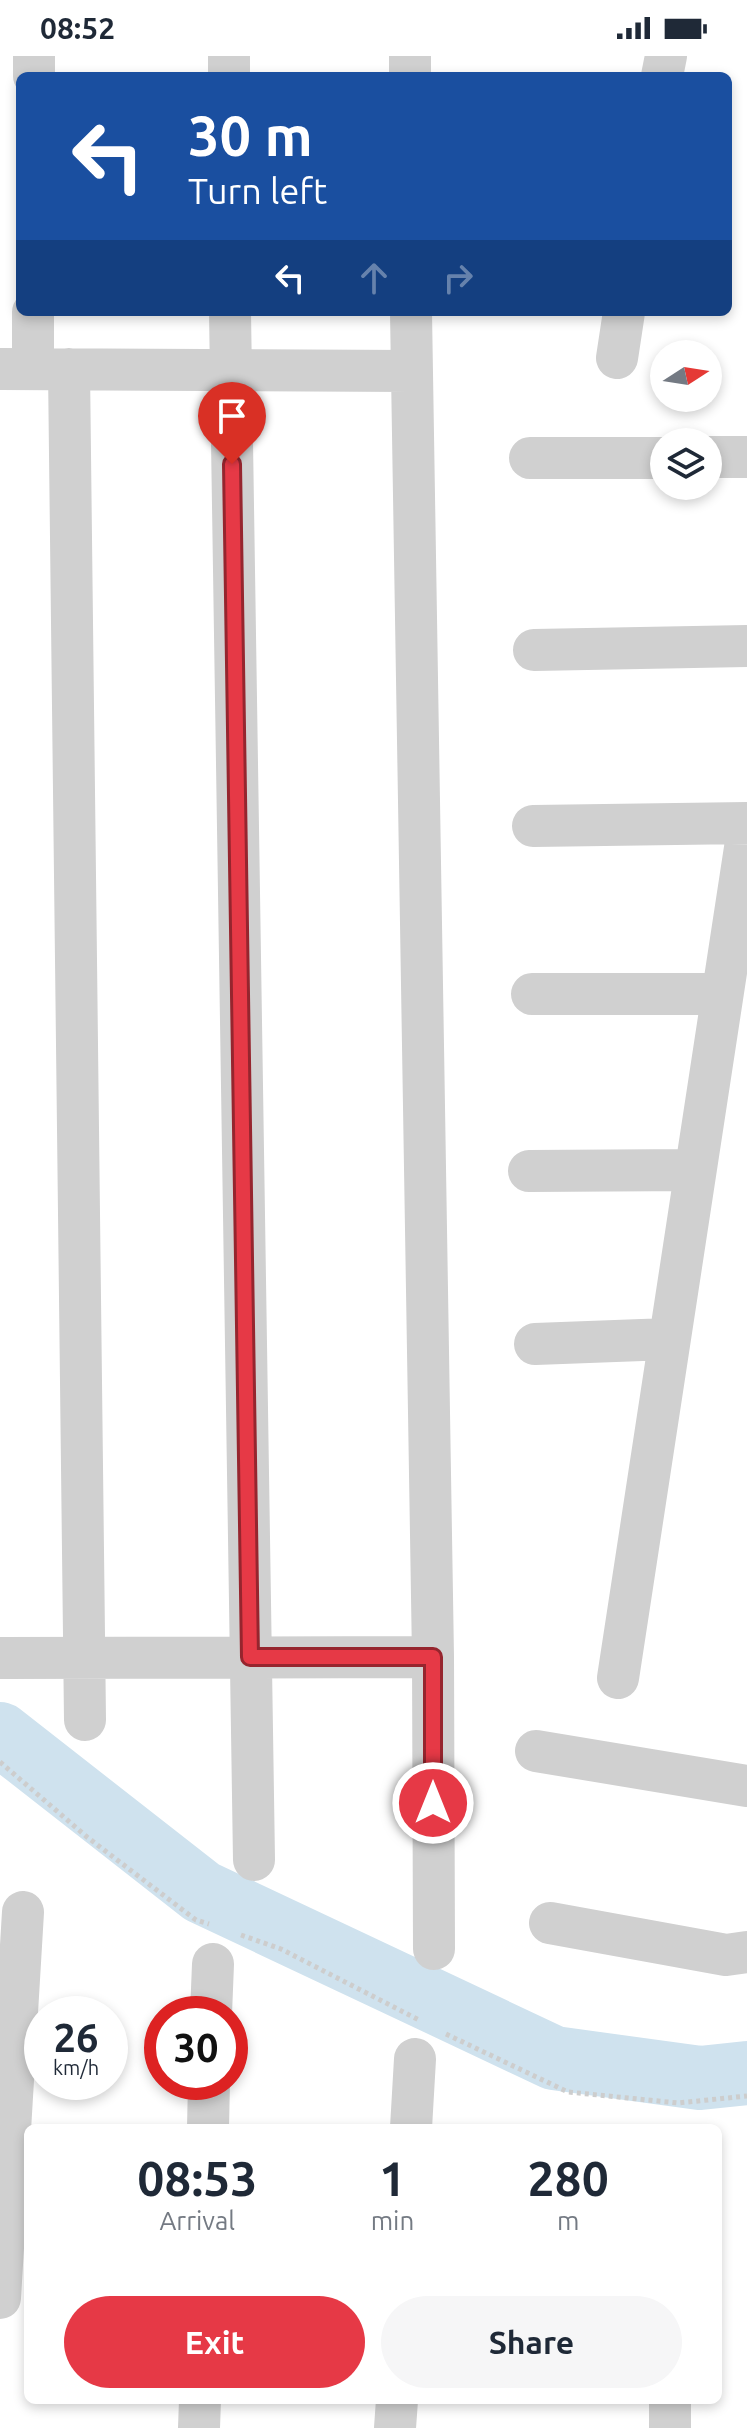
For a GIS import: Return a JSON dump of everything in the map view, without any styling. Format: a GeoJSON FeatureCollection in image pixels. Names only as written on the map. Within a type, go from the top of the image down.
{"type":"FeatureCollection","features":[{"type":"Feature","properties":{"kind":"street"},"geometry":{"type":"LineString","coordinates":[[33,316],[85,1720]]}},
{"type":"Feature","properties":{"kind":"street"},"geometry":{"type":"LineString","coordinates":[[230,316],[254,1860]]}},
{"type":"Feature","properties":{"kind":"street"},"geometry":{"type":"LineString","coordinates":[[411,316],[433,1657],[434,1949]]}},
{"type":"Feature","properties":{"kind":"street"},"geometry":{"type":"LineString","coordinates":[[617,358],[623,316]]}},
{"type":"Feature","properties":{"kind":"street"},"geometry":{"type":"LineString","coordinates":[[34,369],[411,371]]}},
{"type":"Feature","properties":{"kind":"street"},"geometry":{"type":"LineString","coordinates":[[722,457],[747,457]]}},
{"type":"Feature","properties":{"kind":"street"},"geometry":{"type":"LineString","coordinates":[[530,458],[650,458]]}},
{"type":"Feature","properties":{"kind":"street"},"geometry":{"type":"LineString","coordinates":[[534,650],[747,646]]}},
{"type":"Feature","properties":{"kind":"street"},"geometry":{"type":"LineString","coordinates":[[533,826],[747,823]]}},
{"type":"Feature","properties":{"kind":"street"},"geometry":{"type":"LineString","coordinates":[[618,1678],[747,835]]}},
{"type":"Feature","properties":{"kind":"street"},"geometry":{"type":"LineString","coordinates":[[532,994],[722,994]]}},
{"type":"Feature","properties":{"kind":"street"},"geometry":{"type":"LineString","coordinates":[[529,1171],[695,1170]]}},
{"type":"Feature","properties":{"kind":"street"},"geometry":{"type":"LineString","coordinates":[[535,1344],[669,1339]]}},
{"type":"Feature","properties":{"kind":"street"},"geometry":{"type":"LineString","coordinates":[[0,1658],[433,1657]]}},
{"type":"Feature","properties":{"kind":"street"},"geometry":{"type":"LineString","coordinates":[[536,1751],[747,1786]]}},
{"type":"Feature","properties":{"kind":"street"},"geometry":{"type":"LineString","coordinates":[[0,2298],[23,1912]]}},
{"type":"Feature","properties":{"kind":"street"},"geometry":{"type":"LineString","coordinates":[[550,1923],[726,1955],[747,1952]]}},
{"type":"Feature","properties":{"kind":"street"},"geometry":{"type":"LineString","coordinates":[[213,1996],[220,1941]]}},
{"type":"Feature","properties":{"kind":"street"},"geometry":{"type":"LineString","coordinates":[[411,2124],[422,2036]]}},
{"type":"Feature","properties":{"kind":"street"},"geometry":{"type":"LineString","coordinates":[[208,2124],[209,2100]]}},
{"type":"Feature","properties":{"kind":"street"},"geometry":{"type":"LineString","coordinates":[[199,2428],[200,2404]]}},
{"type":"Feature","properties":{"kind":"street"},"geometry":{"type":"LineString","coordinates":[[395,2428],[397,2404]]}},
{"type":"Feature","properties":{"kind":"street"},"geometry":{"type":"LineString","coordinates":[[670,2404],[670,2428]]}},
{"type":"Feature","properties":{"kind":"path"},"geometry":{"type":"LineString","coordinates":[[0,1762],[87,1837],[220,1941],[281,1949],[422,2036],[489,2056],[568,2092],[678,2103],[747,2096]]}},
{"type":"Feature","properties":{"kind":"waterway"},"geometry":{"type":"LineString","coordinates":[[0,1734],[202,1892],[554,2058],[700,2078],[747,2073]]}},
{"type":"Feature","properties":{"kind":"route"},"geometry":{"type":"LineString","coordinates":[[232,464],[250,1657],[433,1657],[433,1803]]}}]}
